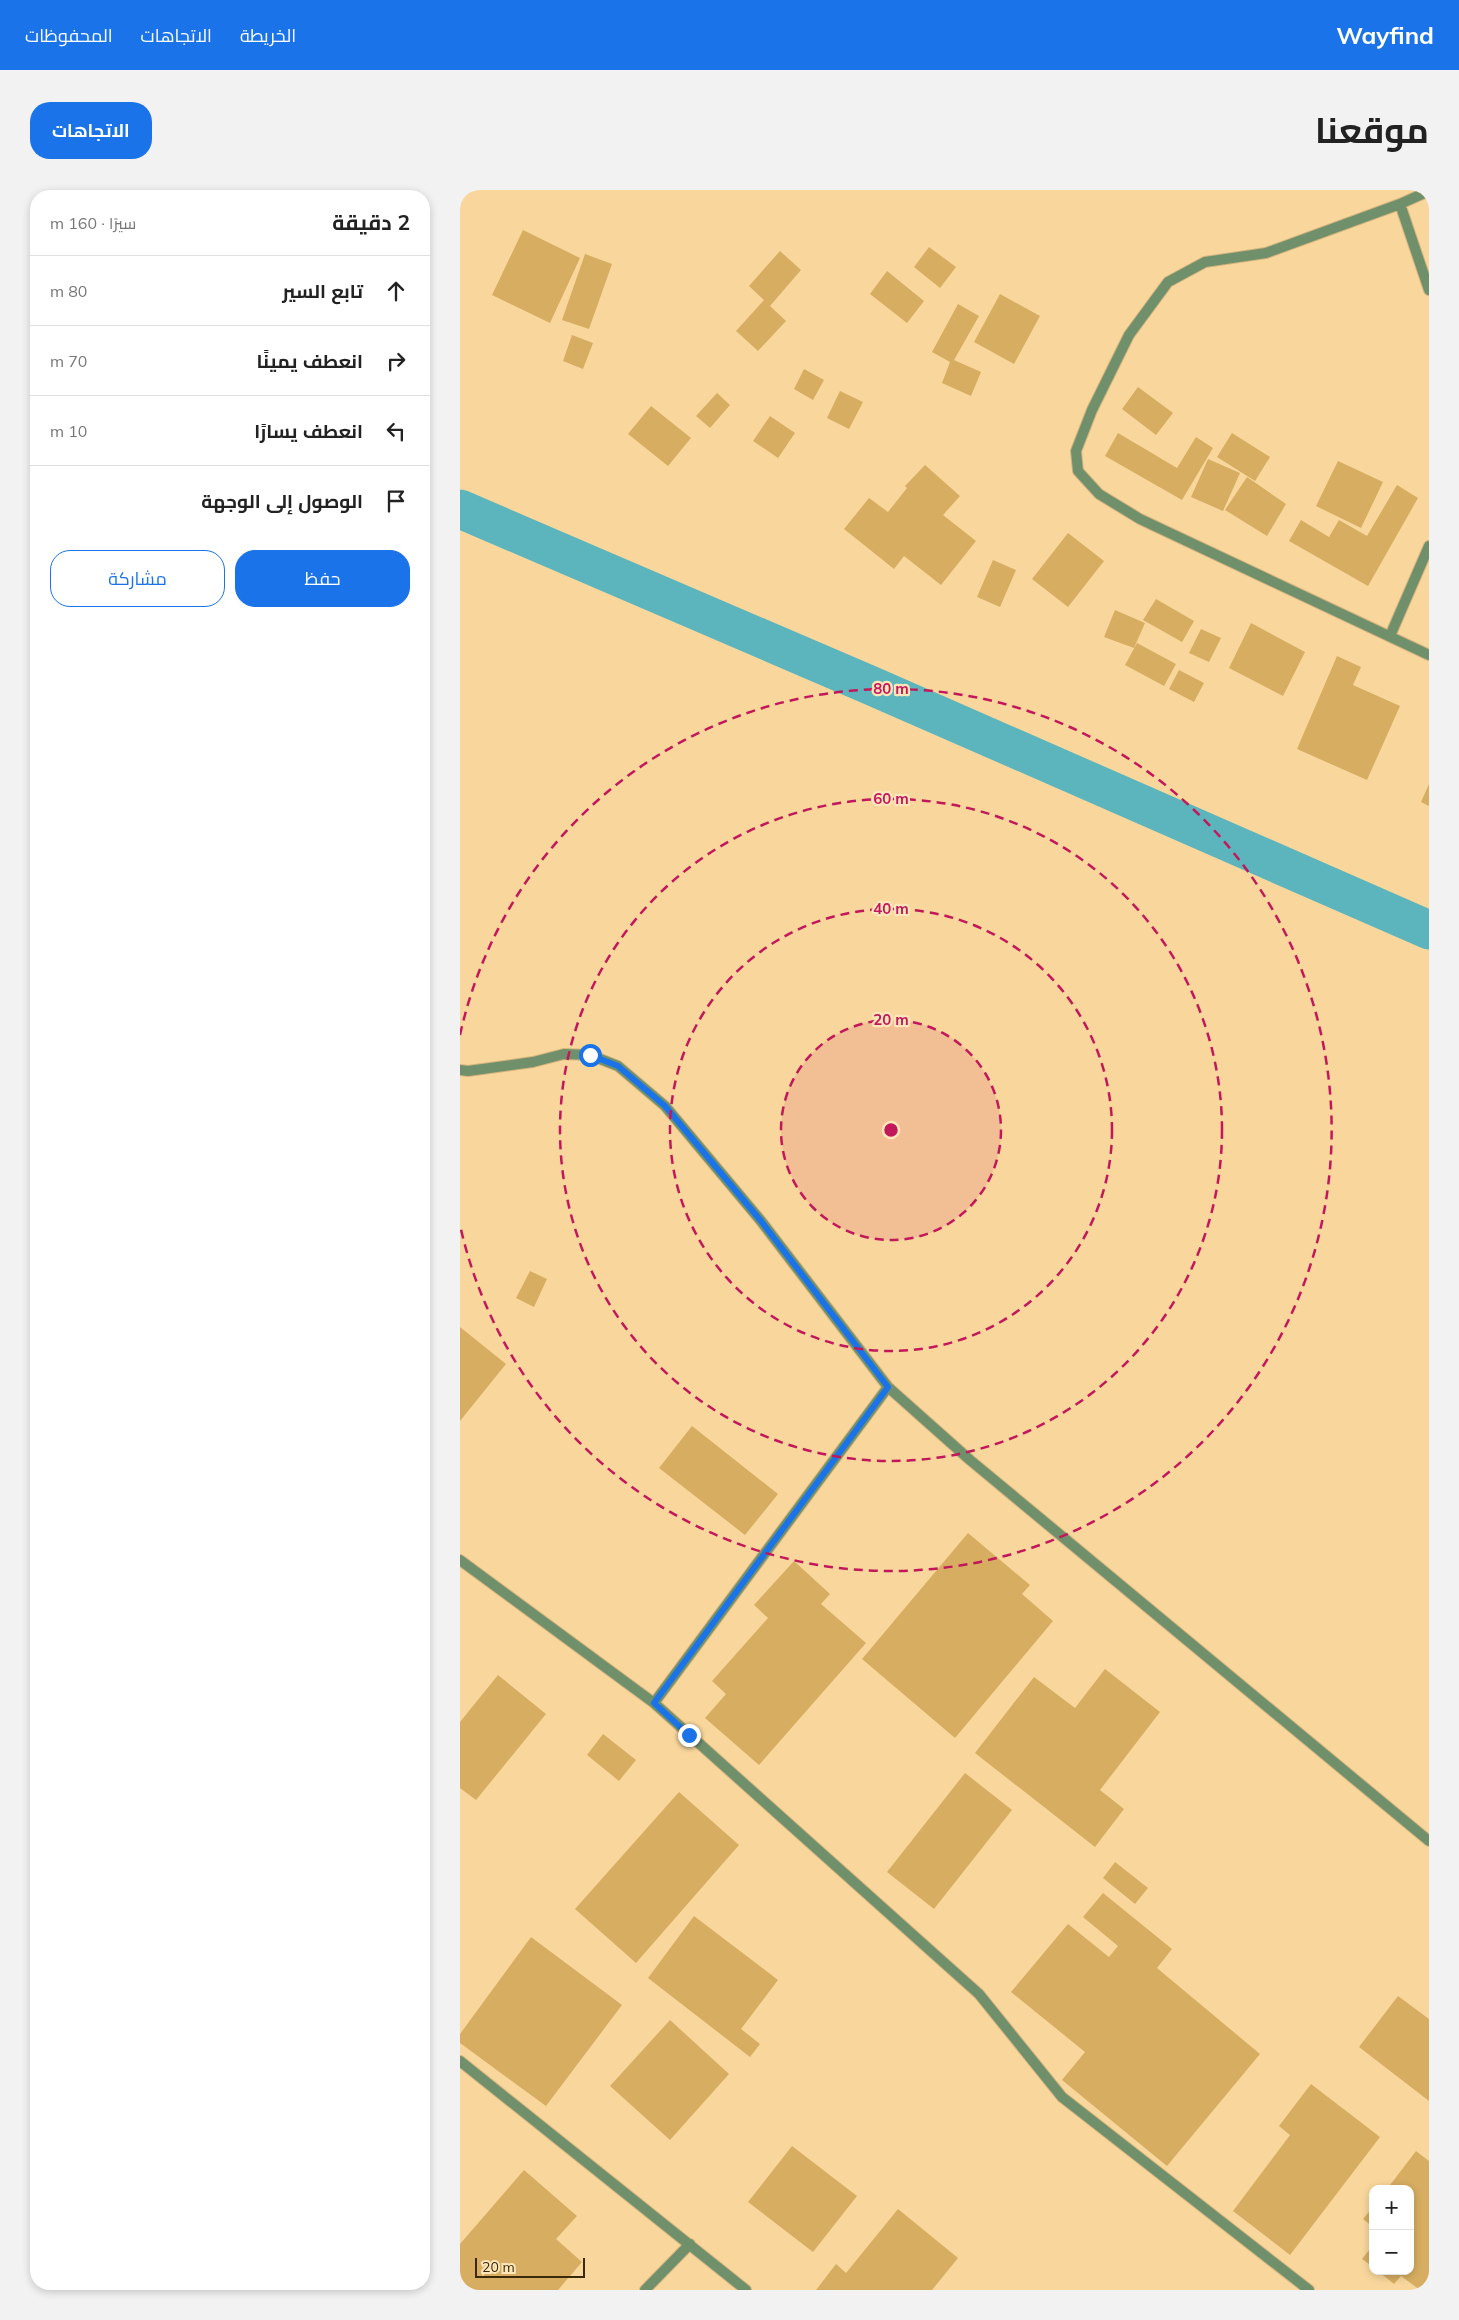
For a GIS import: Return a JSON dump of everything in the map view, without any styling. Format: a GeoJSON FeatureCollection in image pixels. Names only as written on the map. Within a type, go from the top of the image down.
{"type":"FeatureCollection","features":[{"type":"Feature","properties":{"kind":"street"},"geometry":{"type":"LineString","coordinates":[[1429,191],[1400,204],[1266,252],[1205,262],[1168,282],[1130,335],[1092,410],[1076,452],[1078,470],[1099,494],[1140,519],[1429,655]]}},
{"type":"Feature","properties":{"kind":"street"},"geometry":{"type":"LineString","coordinates":[[1400,204],[1429,290]]}},
{"type":"Feature","properties":{"kind":"street"},"geometry":{"type":"LineString","coordinates":[[1390,636],[1429,546]]}},
{"type":"Feature","properties":{"kind":"street"},"geometry":{"type":"LineString","coordinates":[[460,1070],[468,1071],[533,1062],[564,1054],[590,1055],[618,1066],[665,1106],[761,1221],[888,1387],[970,1460],[1429,1841]]}},
{"type":"Feature","properties":{"kind":"street"},"geometry":{"type":"LineString","coordinates":[[654,1703],[888,1387]]}},
{"type":"Feature","properties":{"kind":"street"},"geometry":{"type":"LineString","coordinates":[[460,1560],[654,1703],[979,1994],[1062,2097],[1309,2290]]}},
{"type":"Feature","properties":{"kind":"street"},"geometry":{"type":"LineString","coordinates":[[460,2061],[746,2290]]}},
{"type":"Feature","properties":{"kind":"street"},"geometry":{"type":"LineString","coordinates":[[645,2290],[690,2244]]}},
{"type":"Feature","properties":{"kind":"building"},"geometry":{"type":"Polygon","coordinates":[[[523,230],[580,258],[550,323],[492,295],[523,230]]]}},
{"type":"Feature","properties":{"kind":"building"},"geometry":{"type":"Polygon","coordinates":[[[929,247],[956,267],[940,288],[914,267],[929,247]]]}},
{"type":"Feature","properties":{"kind":"building"},"geometry":{"type":"Polygon","coordinates":[[[780,251],[801,270],[770,306],[786,321],[758,351],[736,331],[764,300],[749,286],[780,251]]]}},
{"type":"Feature","properties":{"kind":"building"},"geometry":{"type":"Polygon","coordinates":[[[585,254],[612,264],[589,329],[562,320],[585,254]]]}},
{"type":"Feature","properties":{"kind":"building"},"geometry":{"type":"Polygon","coordinates":[[[887,271],[924,301],[907,323],[870,294],[887,271]]]}},
{"type":"Feature","properties":{"kind":"building"},"geometry":{"type":"Polygon","coordinates":[[[1000,294],[1040,316],[1014,364],[974,342],[1000,294]]]}},
{"type":"Feature","properties":{"kind":"building"},"geometry":{"type":"Polygon","coordinates":[[[958,304],[979,316],[954,360],[981,372],[971,396],[942,383],[950,362],[932,352],[958,304]]]}},
{"type":"Feature","properties":{"kind":"building"},"geometry":{"type":"Polygon","coordinates":[[[572,335],[593,343],[583,369],[563,361],[572,335]]]}},
{"type":"Feature","properties":{"kind":"building"},"geometry":{"type":"Polygon","coordinates":[[[804,369],[824,380],[813,400],[794,389],[804,369]]]}},
{"type":"Feature","properties":{"kind":"building"},"geometry":{"type":"Polygon","coordinates":[[[1138,387],[1173,413],[1156,435],[1122,409],[1138,387]]]}},
{"type":"Feature","properties":{"kind":"building"},"geometry":{"type":"Polygon","coordinates":[[[840,391],[863,402],[849,429],[827,418],[840,391]]]}},
{"type":"Feature","properties":{"kind":"building"},"geometry":{"type":"Polygon","coordinates":[[[717,393],[730,405],[710,428],[696,416],[717,393]]]}},
{"type":"Feature","properties":{"kind":"building"},"geometry":{"type":"Polygon","coordinates":[[[651,406],[691,438],[668,466],[628,434],[651,406]]]}},
{"type":"Feature","properties":{"kind":"building"},"geometry":{"type":"Polygon","coordinates":[[[770,416],[795,433],[778,458],[753,441],[770,416]]]}},
{"type":"Feature","properties":{"kind":"building"},"geometry":{"type":"Polygon","coordinates":[[[1118,433],[1177,468],[1196,437],[1213,448],[1182,500],[1105,456],[1118,433]]]}},
{"type":"Feature","properties":{"kind":"building"},"geometry":{"type":"Polygon","coordinates":[[[1232,433],[1270,457],[1255,481],[1217,457],[1232,433]]]}},
{"type":"Feature","properties":{"kind":"building"},"geometry":{"type":"Polygon","coordinates":[[[1208,459],[1240,473],[1223,511],[1191,497],[1208,459]]]}},
{"type":"Feature","properties":{"kind":"building"},"geometry":{"type":"Polygon","coordinates":[[[1338,461],[1383,482],[1361,528],[1316,506],[1338,461]]]}},
{"type":"Feature","properties":{"kind":"building"},"geometry":{"type":"Polygon","coordinates":[[[925,465],[960,496],[943,515],[976,541],[941,585],[904,556],[894,569],[844,529],[869,498],[888,512],[907,488],[905,486],[925,465]]]}},
{"type":"Feature","properties":{"kind":"building"},"geometry":{"type":"Polygon","coordinates":[[[1247,477],[1286,504],[1267,536],[1225,510],[1247,477]]]}},
{"type":"Feature","properties":{"kind":"building"},"geometry":{"type":"Polygon","coordinates":[[[1397,485],[1418,498],[1368,586],[1289,541],[1301,520],[1329,537],[1339,520],[1367,536],[1397,485]]]}},
{"type":"Feature","properties":{"kind":"building"},"geometry":{"type":"Polygon","coordinates":[[[1068,533],[1104,561],[1068,607],[1032,579],[1068,533]]]}},
{"type":"Feature","properties":{"kind":"building"},"geometry":{"type":"Polygon","coordinates":[[[993,560],[1016,570],[1000,607],[977,597],[993,560]]]}},
{"type":"Feature","properties":{"kind":"building"},"geometry":{"type":"Polygon","coordinates":[[[1156,599],[1194,621],[1182,642],[1143,620],[1156,599]]]}},
{"type":"Feature","properties":{"kind":"building"},"geometry":{"type":"Polygon","coordinates":[[[1115,610],[1145,623],[1134,648],[1104,637],[1115,610]]]}},
{"type":"Feature","properties":{"kind":"building"},"geometry":{"type":"Polygon","coordinates":[[[1251,623],[1305,652],[1283,696],[1229,668],[1251,623]]]}},
{"type":"Feature","properties":{"kind":"building"},"geometry":{"type":"Polygon","coordinates":[[[1201,629],[1221,638],[1209,662],[1189,653],[1201,629]]]}},
{"type":"Feature","properties":{"kind":"building"},"geometry":{"type":"Polygon","coordinates":[[[1137,643],[1176,664],[1164,686],[1125,665],[1137,643]]]}},
{"type":"Feature","properties":{"kind":"building"},"geometry":{"type":"Polygon","coordinates":[[[1337,656],[1361,667],[1353,685],[1400,706],[1367,780],[1297,749],[1337,656]]]}},
{"type":"Feature","properties":{"kind":"building"},"geometry":{"type":"Polygon","coordinates":[[[1179,670],[1204,683],[1194,702],[1169,689],[1179,670]]]}},
{"type":"Feature","properties":{"kind":"building"},"geometry":{"type":"Polygon","coordinates":[[[1429,784],[1429,806],[1421,802],[1429,784]]]}},
{"type":"Feature","properties":{"kind":"building"},"geometry":{"type":"Polygon","coordinates":[[[530,1271],[547,1279],[534,1307],[516,1298],[530,1271]]]}},
{"type":"Feature","properties":{"kind":"building"},"geometry":{"type":"Polygon","coordinates":[[[460,1327],[506,1364],[460,1421],[460,1327]]]}},
{"type":"Feature","properties":{"kind":"building"},"geometry":{"type":"Polygon","coordinates":[[[692,1426],[778,1494],[745,1535],[659,1468],[692,1426]]]}},
{"type":"Feature","properties":{"kind":"building"},"geometry":{"type":"Polygon","coordinates":[[[968,1533],[1030,1585],[1022,1594],[1053,1621],[955,1738],[862,1659],[968,1533]]]}},
{"type":"Feature","properties":{"kind":"building"},"geometry":{"type":"Polygon","coordinates":[[[794,1561],[830,1594],[821,1604],[866,1643],[759,1765],[705,1718],[726,1694],[712,1681],[768,1618],[754,1605],[794,1561]]]}},
{"type":"Feature","properties":{"kind":"building"},"geometry":{"type":"Polygon","coordinates":[[[1105,1669],[1160,1712],[1100,1790],[1124,1809],[1095,1847],[975,1753],[1034,1677],[1075,1708],[1105,1669]]]}},
{"type":"Feature","properties":{"kind":"building"},"geometry":{"type":"Polygon","coordinates":[[[498,1675],[546,1714],[476,1800],[460,1788],[460,1722],[498,1675]]]}},
{"type":"Feature","properties":{"kind":"building"},"geometry":{"type":"Polygon","coordinates":[[[603,1734],[636,1760],[619,1781],[587,1755],[603,1734]]]}},
{"type":"Feature","properties":{"kind":"building"},"geometry":{"type":"Polygon","coordinates":[[[965,1773],[1012,1810],[934,1909],[887,1872],[965,1773]]]}},
{"type":"Feature","properties":{"kind":"building"},"geometry":{"type":"Polygon","coordinates":[[[679,1792],[739,1845],[636,1963],[575,1909],[679,1792]]]}},
{"type":"Feature","properties":{"kind":"building"},"geometry":{"type":"Polygon","coordinates":[[[1115,1862],[1148,1888],[1135,1904],[1103,1878],[1115,1862]]]}},
{"type":"Feature","properties":{"kind":"building"},"geometry":{"type":"Polygon","coordinates":[[[1103,1893],[1172,1949],[1157,1968],[1260,2054],[1167,2166],[1062,2080],[1085,2052],[1011,1992],[1068,1924],[1109,1957],[1118,1946],[1083,1917],[1103,1893]]]}},
{"type":"Feature","properties":{"kind":"building"},"geometry":{"type":"Polygon","coordinates":[[[694,1916],[778,1980],[741,2029],[760,2044],[750,2057],[648,1978],[694,1916]]]}},
{"type":"Feature","properties":{"kind":"building"},"geometry":{"type":"Polygon","coordinates":[[[531,1937],[622,2005],[546,2106],[460,2043],[460,2034],[531,1937]]]}},
{"type":"Feature","properties":{"kind":"building"},"geometry":{"type":"Polygon","coordinates":[[[1398,1996],[1429,2019],[1429,2101],[1359,2047],[1398,1996]]]}},
{"type":"Feature","properties":{"kind":"building"},"geometry":{"type":"Polygon","coordinates":[[[670,2020],[729,2074],[670,2140],[610,2086],[670,2020]]]}},
{"type":"Feature","properties":{"kind":"building"},"geometry":{"type":"Polygon","coordinates":[[[1311,2084],[1380,2137],[1290,2255],[1233,2211],[1290,2135],[1279,2126],[1311,2084]]]}},
{"type":"Feature","properties":{"kind":"building"},"geometry":{"type":"Polygon","coordinates":[[[792,2146],[857,2196],[813,2252],[748,2202],[792,2146]]]}},
{"type":"Feature","properties":{"kind":"building"},"geometry":{"type":"Polygon","coordinates":[[[1416,2151],[1429,2161],[1429,2290],[1420,2290],[1401,2276],[1394,2284],[1383,2275],[1414,2275],[1414,2185],[1390,2185],[1416,2151]]]}},
{"type":"Feature","properties":{"kind":"building"},"geometry":{"type":"Polygon","coordinates":[[[524,2170],[577,2216],[556,2239],[582,2262],[558,2290],[460,2290],[460,2244],[524,2170]]]}},
{"type":"Feature","properties":{"kind":"building"},"geometry":{"type":"Polygon","coordinates":[[[898,2209],[958,2258],[932,2290],[816,2290],[836,2264],[846,2273],[898,2209]]]}},
{"type":"Feature","properties":{"kind":"building"},"geometry":{"type":"Polygon","coordinates":[[[1369,2212],[1369,2224],[1363,2219],[1369,2212]]]}},
{"type":"Feature","properties":{"kind":"building"},"geometry":{"type":"Polygon","coordinates":[[[1369,2250],[1369,2264],[1362,2259],[1369,2250]]]}},
{"type":"Feature","properties":{"kind":"waterway"},"geometry":{"type":"LineString","coordinates":[[460,509],[872,686],[1429,930]]}},
{"type":"Feature","properties":{"kind":"route"},"geometry":{"type":"LineString","coordinates":[[590,1055],[618,1066],[665,1106],[761,1221],[888,1387],[654,1703],[689,1735]]}}]}
